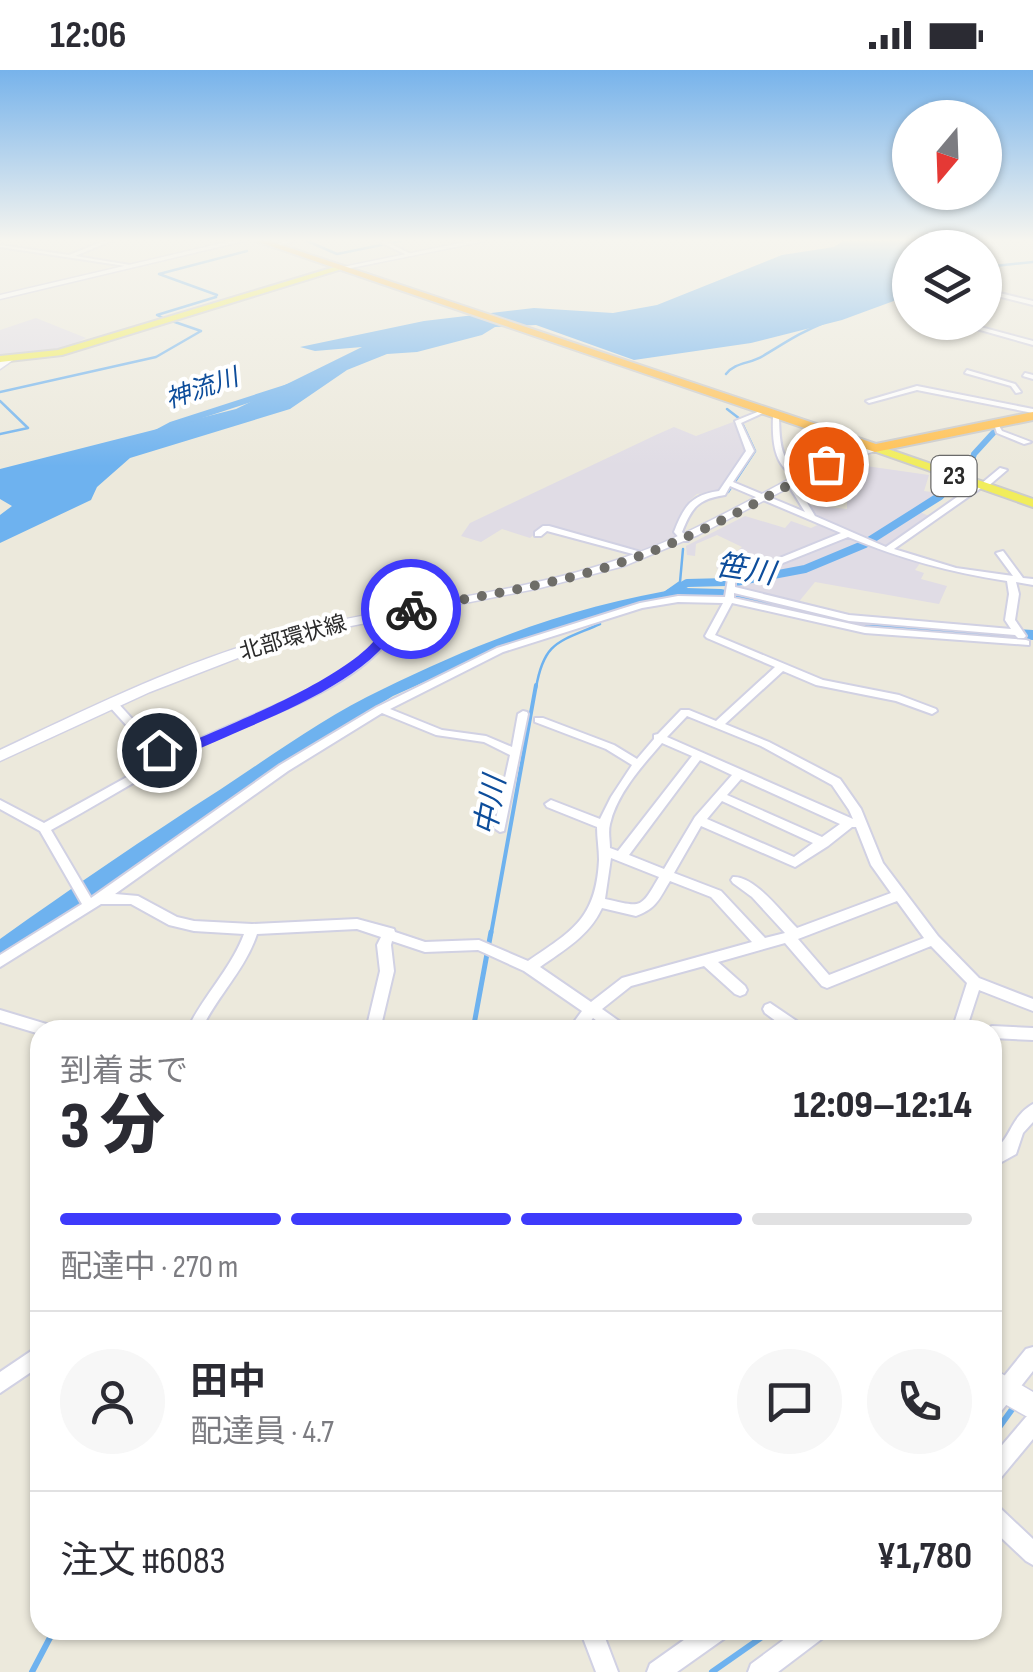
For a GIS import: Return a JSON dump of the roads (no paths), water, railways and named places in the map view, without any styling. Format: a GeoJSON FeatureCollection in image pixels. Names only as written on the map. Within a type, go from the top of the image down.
{"type":"FeatureCollection","features":[{"type":"Feature","properties":{"kind":"highway"},"geometry":{"type":"LineString","coordinates":[[482,316],[876,448],[1033,414]]}},
{"type":"Feature","properties":{"kind":"highway"},"geometry":{"type":"LineString","coordinates":[[876,448],[1033,414]]}},
{"type":"Feature","properties":{"kind":"main road"},"geometry":{"type":"LineString","coordinates":[[3,362],[58,353],[184,316]]}},
{"type":"Feature","properties":{"kind":"main road","name":"23"},"geometry":{"type":"LineString","coordinates":[[876,448],[1033,503]]}},
{"type":"Feature","properties":{"kind":"street"},"geometry":{"type":"LineString","coordinates":[[1002,335],[1033,343]]}},
{"type":"Feature","properties":{"kind":"street"},"geometry":{"type":"LineString","coordinates":[[967,372],[1013,385],[1018,392]]}},
{"type":"Feature","properties":{"kind":"street"},"geometry":{"type":"LineString","coordinates":[[869,402],[908,388],[1002,404],[1033,414]]}},
{"type":"Feature","properties":{"kind":"street"},"geometry":{"type":"LineString","coordinates":[[1002,404],[1018,392],[1033,390]]}},
{"type":"Feature","properties":{"kind":"street"},"geometry":{"type":"LineString","coordinates":[[739,402],[776,417],[833,432]]}},
{"type":"Feature","properties":{"kind":"street"},"geometry":{"type":"LineString","coordinates":[[685,539],[678,532],[688,506],[702,494],[722,492],[750,451],[737,422],[762,412]]}},
{"type":"Feature","properties":{"kind":"street"},"geometry":{"type":"LineString","coordinates":[[776,417],[778,455],[797,480],[811,516]]}},
{"type":"Feature","properties":{"kind":"street"},"geometry":{"type":"LineString","coordinates":[[996,425],[1002,429],[999,432],[1027,442]]}},
{"type":"Feature","properties":{"kind":"street","name":"北部環状線"},"geometry":{"type":"LineString","coordinates":[[0,756],[112,703],[259,645],[392,613],[542,584],[644,554],[685,539],[842,456],[876,448]]}},
{"type":"Feature","properties":{"kind":"street"},"geometry":{"type":"LineString","coordinates":[[886,550],[1003,470]]}},
{"type":"Feature","properties":{"kind":"street"},"geometry":{"type":"LineString","coordinates":[[729,484],[767,496],[886,550],[955,570],[1022,581]]}},
{"type":"Feature","properties":{"kind":"street"},"geometry":{"type":"LineString","coordinates":[[538,534],[546,528],[644,554]]}},
{"type":"Feature","properties":{"kind":"street"},"geometry":{"type":"LineString","coordinates":[[847,534],[731,582],[730,594],[710,636],[820,683],[899,698],[932,711]]}},
{"type":"Feature","properties":{"kind":"street"},"geometry":{"type":"LineString","coordinates":[[1000,553],[1022,581]]}},
{"type":"Feature","properties":{"kind":"street"},"geometry":{"type":"LineString","coordinates":[[0,962],[284,768],[381,709],[500,650],[640,606],[730,594],[864,630],[1021,636],[1010,620],[1014,594],[1022,581]]}},
{"type":"Feature","properties":{"kind":"street"},"geometry":{"type":"LineString","coordinates":[[44,828],[141,778],[170,757],[230,726],[281,709],[342,674],[388,634],[396,620],[392,613]]}},
{"type":"Feature","properties":{"kind":"street"},"geometry":{"type":"LineString","coordinates":[[719,724],[779,668]]}},
{"type":"Feature","properties":{"kind":"street"},"geometry":{"type":"LineString","coordinates":[[112,703],[142,736],[170,757]]}},
{"type":"Feature","properties":{"kind":"street"},"geometry":{"type":"LineString","coordinates":[[381,709],[440,733],[486,740],[516,753]]}},
{"type":"Feature","properties":{"kind":"street"},"geometry":{"type":"LineString","coordinates":[[529,968],[588,926],[600,903],[606,851],[603,825],[658,737],[685,712],[828,776],[848,795],[855,822],[872,855],[933,940],[974,982],[1033,1005]]}},
{"type":"Feature","properties":{"kind":"street"},"geometry":{"type":"LineString","coordinates":[[500,828],[523,714]]}},
{"type":"Feature","properties":{"kind":"street"},"geometry":{"type":"LineString","coordinates":[[540,720],[610,747],[640,765]]}},
{"type":"Feature","properties":{"kind":"street"},"geometry":{"type":"LineString","coordinates":[[658,737],[855,822]]}},
{"type":"Feature","properties":{"kind":"street"},"geometry":{"type":"LineString","coordinates":[[622,855],[698,756]]}},
{"type":"Feature","properties":{"kind":"street"},"geometry":{"type":"LineString","coordinates":[[600,903],[636,911],[649,905],[699,820],[739,774]]}},
{"type":"Feature","properties":{"kind":"street"},"geometry":{"type":"LineString","coordinates":[[720,796],[824,843]]}},
{"type":"Feature","properties":{"kind":"street"},"geometry":{"type":"LineString","coordinates":[[0,804],[44,828],[91,902]]}},
{"type":"Feature","properties":{"kind":"street"},"geometry":{"type":"LineString","coordinates":[[551,804],[603,825]]}},
{"type":"Feature","properties":{"kind":"street"},"geometry":{"type":"LineString","coordinates":[[699,820],[794,863],[855,822]]}},
{"type":"Feature","properties":{"kind":"street"},"geometry":{"type":"LineString","coordinates":[[606,851],[716,894],[760,942]]}},
{"type":"Feature","properties":{"kind":"street"},"geometry":{"type":"LineString","coordinates":[[737,880],[757,894],[827,982],[933,940]]}},
{"type":"Feature","properties":{"kind":"street"},"geometry":{"type":"LineString","coordinates":[[583,1020],[627,982],[792,936],[898,895]]}},
{"type":"Feature","properties":{"kind":"street"},"geometry":{"type":"LineString","coordinates":[[91,902],[133,899],[182,924],[252,929],[339,924],[389,932],[425,947],[480,945],[529,968],[605,1020]]}},
{"type":"Feature","properties":{"kind":"street"},"geometry":{"type":"LineString","coordinates":[[198,1020],[204,1006],[240,962],[252,929]]}},
{"type":"Feature","properties":{"kind":"street"},"geometry":{"type":"LineString","coordinates":[[375,1020],[387,971],[384,945],[389,932]]}},
{"type":"Feature","properties":{"kind":"street"},"geometry":{"type":"LineString","coordinates":[[707,960],[740,990]]}},
{"type":"Feature","properties":{"kind":"street"},"geometry":{"type":"LineString","coordinates":[[960,1020],[974,982]]}},
{"type":"Feature","properties":{"kind":"street"},"geometry":{"type":"LineString","coordinates":[[770,1008],[786,1020]]}},
{"type":"Feature","properties":{"kind":"street"},"geometry":{"type":"LineString","coordinates":[[0,1016],[30,1025]]}},
{"type":"Feature","properties":{"kind":"street"},"geometry":{"type":"LineString","coordinates":[[1002,1032],[1032,1034],[1033,1049]]}},
{"type":"Feature","properties":{"kind":"street"},"geometry":{"type":"LineString","coordinates":[[1002,1154],[1010,1149],[1017,1129],[1033,1111]]}},
{"type":"Feature","properties":{"kind":"street"},"geometry":{"type":"LineString","coordinates":[[1002,1389],[1033,1356]]}},
{"type":"Feature","properties":{"kind":"street"},"geometry":{"type":"LineString","coordinates":[[0,1384],[30,1362]]}},
{"type":"Feature","properties":{"kind":"street"},"geometry":{"type":"LineString","coordinates":[[1002,1395],[1033,1407]]}},
{"type":"Feature","properties":{"kind":"street"},"geometry":{"type":"LineString","coordinates":[[1002,1461],[1033,1424]]}},
{"type":"Feature","properties":{"kind":"street"},"geometry":{"type":"LineString","coordinates":[[1002,1524],[1033,1554]]}},
{"type":"Feature","properties":{"kind":"street"},"geometry":{"type":"LineString","coordinates":[[595,1640],[607,1672]]}},
{"type":"Feature","properties":{"kind":"street"},"geometry":{"type":"LineString","coordinates":[[658,1672],[704,1640]]}},
{"type":"Feature","properties":{"kind":"street"},"geometry":{"type":"LineString","coordinates":[[759,1672],[802,1640]]}},
{"type":"Feature","properties":{"kind":"water"},"geometry":{"type":"Polygon","coordinates":[[[468,316],[854,316],[751,343],[634,360],[536,325],[495,327],[482,335],[417,352],[387,354],[347,370],[290,409],[130,458],[97,487],[91,500],[0,543],[0,515],[12,506],[0,499],[0,469],[236,409],[362,347],[315,351],[300,347],[468,316]]]}},
{"type":"Feature","properties":{"kind":"waterway"},"geometry":{"type":"LineString","coordinates":[[159,316],[163,318]]}},
{"type":"Feature","properties":{"kind":"waterway"},"geometry":{"type":"LineString","coordinates":[[0,392],[156,357],[201,331],[169,320]]}},
{"type":"Feature","properties":{"kind":"waterway"},"geometry":{"type":"LineString","coordinates":[[726,374],[828,321]]}},
{"type":"Feature","properties":{"kind":"waterway","name":"神流川"},"geometry":{"type":"LineString","coordinates":[[148,437],[174,424],[300,383]]}},
{"type":"Feature","properties":{"kind":"waterway"},"geometry":{"type":"LineString","coordinates":[[0,401],[28,428],[0,434]]}},
{"type":"Feature","properties":{"kind":"waterway"},"geometry":{"type":"LineString","coordinates":[[727,409],[740,419]]}},
{"type":"Feature","properties":{"kind":"waterway"},"geometry":{"type":"LineString","coordinates":[[722,493],[728,492],[755,451],[742,423]]}},
{"type":"Feature","properties":{"kind":"waterway"},"geometry":{"type":"LineString","coordinates":[[967,477],[974,454],[995,431]]}},
{"type":"Feature","properties":{"kind":"waterway"},"geometry":{"type":"LineString","coordinates":[[936,499],[963,482]]}},
{"type":"Feature","properties":{"kind":"waterway"},"geometry":{"type":"LineString","coordinates":[[869,541],[940,496]]}},
{"type":"Feature","properties":{"kind":"waterway"},"geometry":{"type":"LineString","coordinates":[[683,530],[689,516]]}},
{"type":"Feature","properties":{"kind":"waterway"},"geometry":{"type":"LineString","coordinates":[[736,582],[805,569],[865,544]]}},
{"type":"Feature","properties":{"kind":"waterway"},"geometry":{"type":"LineString","coordinates":[[663,594],[680,582],[683,549]]}},
{"type":"Feature","properties":{"kind":"waterway"},"geometry":{"type":"LineString","coordinates":[[668,594],[687,583],[727,582]]}},
{"type":"Feature","properties":{"kind":"waterway","name":"笹川"},"geometry":{"type":"LineString","coordinates":[[0,950],[114,868],[319,733],[387,693],[509,639],[644,598],[686,592],[721,593],[880,626],[1033,635]]}},
{"type":"Feature","properties":{"kind":"waterway","name":"中川"},"geometry":{"type":"LineString","coordinates":[[536,688],[549,652],[600,624]]}},
{"type":"Feature","properties":{"kind":"waterway","name":"中川"},"geometry":{"type":"LineString","coordinates":[[491,934],[536,685]]}},
{"type":"Feature","properties":{"kind":"waterway","name":"中川"},"geometry":{"type":"LineString","coordinates":[[475,1020],[491,932]]}},
{"type":"Feature","properties":{"kind":"waterway"},"geometry":{"type":"LineString","coordinates":[[1002,1423],[1013,1408]]}},
{"type":"Feature","properties":{"kind":"waterway","name":"中川"},"geometry":{"type":"LineString","coordinates":[[32,1672],[49,1640]]}},
{"type":"Feature","properties":{"kind":"waterway"},"geometry":{"type":"LineString","coordinates":[[712,1672],[758,1640]]}}]}
